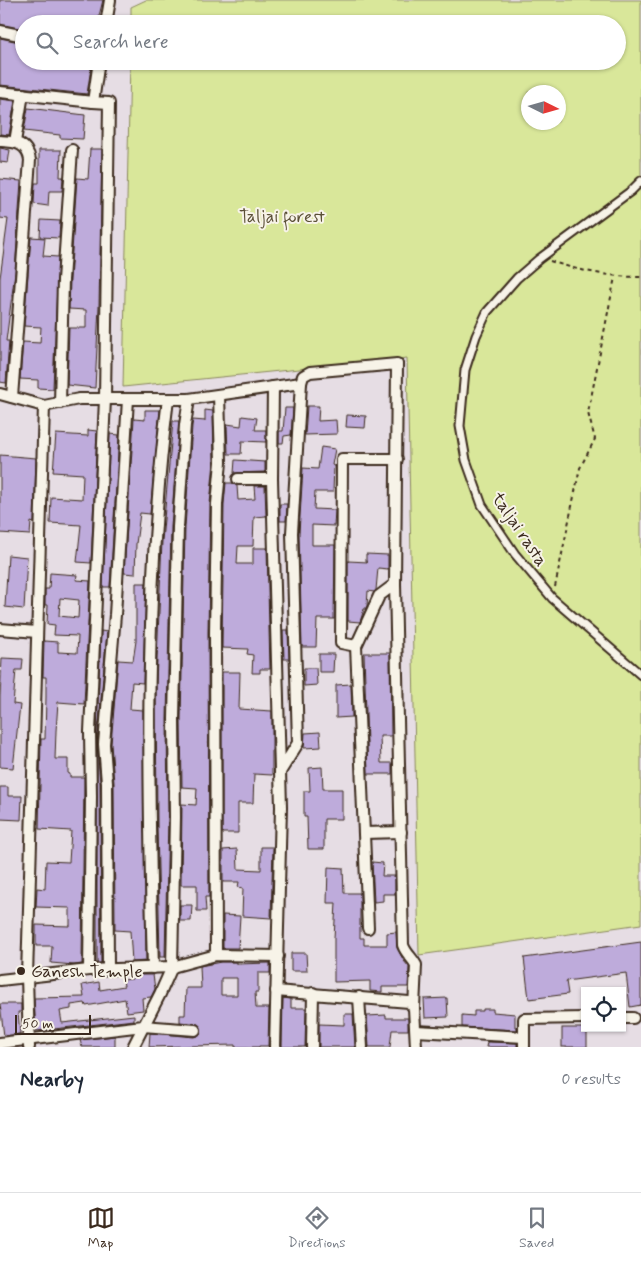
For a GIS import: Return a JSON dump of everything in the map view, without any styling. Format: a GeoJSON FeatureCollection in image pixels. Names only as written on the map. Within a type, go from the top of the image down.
{"type":"FeatureCollection","features":[{"type":"Feature","properties":{"kind":"street"},"geometry":{"type":"LineString","coordinates":[[108,15],[110,0]]}},
{"type":"Feature","properties":{"kind":"street"},"geometry":{"type":"LineString","coordinates":[[0,31],[15,34]]}},
{"type":"Feature","properties":{"kind":"street"},"geometry":{"type":"LineString","coordinates":[[93,102],[98,70]]}},
{"type":"Feature","properties":{"kind":"street"},"geometry":{"type":"LineString","coordinates":[[0,92],[108,104],[105,399],[90,732],[89,970]]}},
{"type":"Feature","properties":{"kind":"street"},"geometry":{"type":"LineString","coordinates":[[15,142],[23,94]]}},
{"type":"Feature","properties":{"kind":"street"},"geometry":{"type":"LineString","coordinates":[[0,141],[22,144],[30,154],[12,397]]}},
{"type":"Feature","properties":{"kind":"street"},"geometry":{"type":"LineString","coordinates":[[60,403],[62,280],[72,150]]}},
{"type":"Feature","properties":{"kind":"street","name":"taljai rasta"},"geometry":{"type":"LineString","coordinates":[[641,181],[631,191],[539,259],[517,278],[487,312],[476,336],[465,370],[460,426],[466,460],[482,505],[515,554],[552,598],[641,675]]}},
{"type":"Feature","properties":{"kind":"street"},"geometry":{"type":"LineString","coordinates":[[280,772],[298,743],[292,533],[301,383],[303,376],[310,372],[397,364],[394,584],[403,945],[407,954],[416,964],[414,1008],[416,1047]]}},
{"type":"Feature","properties":{"kind":"street"},"geometry":{"type":"LineString","coordinates":[[0,394],[44,406],[79,400],[189,399],[301,383]]}},
{"type":"Feature","properties":{"kind":"street"},"geometry":{"type":"LineString","coordinates":[[273,387],[272,480],[281,817],[276,1047]]}},
{"type":"Feature","properties":{"kind":"street"},"geometry":{"type":"LineString","coordinates":[[216,955],[215,633],[217,504],[221,462],[219,395]]}},
{"type":"Feature","properties":{"kind":"street"},"geometry":{"type":"LineString","coordinates":[[108,969],[107,783],[104,744],[115,615],[128,399]]}},
{"type":"Feature","properties":{"kind":"street"},"geometry":{"type":"LineString","coordinates":[[153,968],[148,723],[153,555],[162,443],[168,399]]}},
{"type":"Feature","properties":{"kind":"street"},"geometry":{"type":"LineString","coordinates":[[132,1047],[172,967],[178,527],[189,399]]}},
{"type":"Feature","properties":{"kind":"street"},"geometry":{"type":"LineString","coordinates":[[29,1044],[27,976],[44,406]]}},
{"type":"Feature","properties":{"kind":"street"},"geometry":{"type":"LineString","coordinates":[[356,646],[342,643],[342,459],[397,459]]}},
{"type":"Feature","properties":{"kind":"street"},"geometry":{"type":"LineString","coordinates":[[238,480],[272,480]]}},
{"type":"Feature","properties":{"kind":"street"},"geometry":{"type":"LineString","coordinates":[[368,928],[356,646],[379,596],[394,584]]}},
{"type":"Feature","properties":{"kind":"street"},"geometry":{"type":"LineString","coordinates":[[0,629],[37,632]]}},
{"type":"Feature","properties":{"kind":"street"},"geometry":{"type":"LineString","coordinates":[[364,833],[401,832]]}},
{"type":"Feature","properties":{"kind":"street"},"geometry":{"type":"LineString","coordinates":[[0,980],[89,970],[172,967],[216,955],[278,956]]}},
{"type":"Feature","properties":{"kind":"street"},"geometry":{"type":"LineString","coordinates":[[276,991],[399,1000],[409,1002],[414,1008]]}},
{"type":"Feature","properties":{"kind":"street"},"geometry":{"type":"LineString","coordinates":[[312,993],[312,1047]]}},
{"type":"Feature","properties":{"kind":"street"},"geometry":{"type":"LineString","coordinates":[[359,997],[362,1047]]}},
{"type":"Feature","properties":{"kind":"street"},"geometry":{"type":"LineString","coordinates":[[416,1031],[524,1042],[524,1019],[581,1018]]}},
{"type":"Feature","properties":{"kind":"street"},"geometry":{"type":"LineString","coordinates":[[0,1043],[29,1044],[143,1026],[195,1030]]}},
{"type":"Feature","properties":{"kind":"path"},"geometry":{"type":"LineString","coordinates":[[539,259],[615,277],[641,276]]}},
{"type":"Feature","properties":{"kind":"path","name":"taljai rasta"},"geometry":{"type":"LineString","coordinates":[[552,598],[580,468],[595,439],[588,413],[615,277]]}},
{"type":"Feature","properties":{"kind":"green space","name":"Taljai forest"},"geometry":{"type":"Polygon","coordinates":[[[146,0],[641,0],[641,924],[419,955],[407,358],[123,387],[130,70],[626,70],[626,15],[131,15],[131,7],[146,0]]]}},
{"type":"Feature","properties":{"kind":"building"},"geometry":{"type":"Polygon","coordinates":[[[0,0],[103,0],[99,15],[15,15],[15,27],[0,24],[0,0]]]}},
{"type":"Feature","properties":{"kind":"building"},"geometry":{"type":"Polygon","coordinates":[[[0,38],[15,41],[15,70],[91,70],[87,94],[0,85],[0,38]]]}},
{"type":"Feature","properties":{"kind":"building"},"geometry":{"type":"Polygon","coordinates":[[[0,99],[15,101],[9,135],[0,134],[0,99]]]}},
{"type":"Feature","properties":{"kind":"building"},"geometry":{"type":"Polygon","coordinates":[[[28,108],[85,115],[83,139],[60,138],[60,135],[24,131],[28,108]]]}},
{"type":"Feature","properties":{"kind":"building"},"geometry":{"type":"Polygon","coordinates":[[[0,148],[10,150],[8,163],[0,162],[0,148]]]}},
{"type":"Feature","properties":{"kind":"building"},"geometry":{"type":"Polygon","coordinates":[[[90,149],[102,149],[99,306],[95,388],[67,385],[69,328],[86,328],[86,310],[69,309],[77,178],[88,179],[90,149]]]}},
{"type":"Feature","properties":{"kind":"building"},"geometry":{"type":"Polygon","coordinates":[[[39,150],[61,150],[60,177],[63,177],[62,191],[49,191],[48,206],[34,204],[35,183],[39,183],[39,150]]]}},
{"type":"Feature","properties":{"kind":"building"},"geometry":{"type":"Polygon","coordinates":[[[0,179],[21,181],[15,272],[6,341],[9,341],[6,383],[0,382],[0,278],[8,219],[0,218],[0,179]]]}},
{"type":"Feature","properties":{"kind":"building"},"geometry":{"type":"Polygon","coordinates":[[[41,220],[60,221],[59,238],[40,237],[41,220]]]}},
{"type":"Feature","properties":{"kind":"building"},"geometry":{"type":"Polygon","coordinates":[[[31,237],[45,238],[43,256],[58,257],[53,389],[38,388],[38,380],[20,379],[23,342],[40,343],[41,327],[24,326],[31,237]]]}},
{"type":"Feature","properties":{"kind":"building"},"geometry":{"type":"Polygon","coordinates":[[[307,406],[319,406],[318,421],[336,420],[337,434],[305,435],[307,406]]]}},
{"type":"Feature","properties":{"kind":"building"},"geometry":{"type":"Polygon","coordinates":[[[285,408],[293,408],[291,435],[284,436],[283,443],[279,443],[279,431],[283,431],[285,408]]]}},
{"type":"Feature","properties":{"kind":"building"},"geometry":{"type":"Polygon","coordinates":[[[145,410],[160,410],[150,514],[140,513],[135,574],[124,573],[134,419],[145,420],[145,410]]]}},
{"type":"Feature","properties":{"kind":"building"},"geometry":{"type":"Polygon","coordinates":[[[205,410],[213,411],[214,462],[210,504],[208,633],[209,897],[205,897],[206,911],[197,911],[197,885],[181,885],[182,804],[196,805],[197,788],[182,787],[181,719],[185,527],[192,426],[193,420],[205,421],[205,410]]]}},
{"type":"Feature","properties":{"kind":"building"},"geometry":{"type":"Polygon","coordinates":[[[347,415],[366,416],[365,428],[346,427],[347,415]]]}},
{"type":"Feature","properties":{"kind":"building"},"geometry":{"type":"Polygon","coordinates":[[[242,416],[257,418],[255,430],[266,430],[266,442],[242,441],[241,454],[228,454],[227,424],[241,426],[242,416]]]}},
{"type":"Feature","properties":{"kind":"building"},"geometry":{"type":"Polygon","coordinates":[[[173,421],[179,421],[171,527],[165,957],[160,957],[156,683],[162,541],[173,421]]]}},
{"type":"Feature","properties":{"kind":"building"},"geometry":{"type":"Polygon","coordinates":[[[88,430],[97,431],[91,563],[77,562],[81,525],[50,523],[51,497],[82,499],[83,474],[53,472],[56,434],[88,436],[88,430]]]}},
{"type":"Feature","properties":{"kind":"building"},"geometry":{"type":"Polygon","coordinates":[[[110,434],[119,435],[110,587],[103,587],[110,434]]]}},
{"type":"Feature","properties":{"kind":"building"},"geometry":{"type":"Polygon","coordinates":[[[321,447],[335,449],[332,465],[334,466],[333,492],[315,492],[314,509],[335,510],[334,526],[312,525],[312,545],[335,545],[334,619],[317,619],[316,647],[302,647],[299,533],[303,468],[318,469],[321,447]]]}},
{"type":"Feature","properties":{"kind":"building"},"geometry":{"type":"Polygon","coordinates":[[[0,455],[36,458],[34,523],[31,522],[30,535],[0,533],[0,455]]]}},
{"type":"Feature","properties":{"kind":"building"},"geometry":{"type":"Polygon","coordinates":[[[235,460],[265,462],[265,472],[234,473],[235,460]]]}},
{"type":"Feature","properties":{"kind":"building"},"geometry":{"type":"Polygon","coordinates":[[[226,483],[232,483],[237,486],[238,500],[255,499],[254,486],[265,486],[266,516],[254,517],[253,546],[238,546],[237,564],[253,564],[253,548],[267,548],[270,669],[260,669],[260,673],[252,673],[253,655],[247,654],[248,649],[222,648],[226,483]]]}},
{"type":"Feature","properties":{"kind":"building"},"geometry":{"type":"Polygon","coordinates":[[[280,504],[287,504],[286,521],[280,521],[280,504]]]}},
{"type":"Feature","properties":{"kind":"building"},"geometry":{"type":"Polygon","coordinates":[[[366,554],[388,555],[388,569],[378,568],[376,590],[374,592],[368,591],[367,606],[364,609],[360,622],[348,621],[348,561],[368,562],[366,561],[366,554]]]}},
{"type":"Feature","properties":{"kind":"building"},"geometry":{"type":"Polygon","coordinates":[[[8,555],[27,557],[24,609],[5,607],[8,555]]]}},
{"type":"Feature","properties":{"kind":"building"},"geometry":{"type":"Polygon","coordinates":[[[50,573],[77,575],[76,580],[90,581],[84,704],[58,702],[56,731],[55,759],[68,759],[68,773],[70,777],[84,777],[82,964],[74,965],[51,963],[52,946],[36,946],[36,925],[70,926],[70,908],[36,907],[37,888],[45,889],[46,861],[69,862],[71,831],[39,829],[41,739],[45,739],[46,677],[43,677],[44,641],[58,642],[58,652],[77,653],[78,636],[54,635],[55,625],[47,624],[48,605],[45,605],[45,589],[49,589],[50,573]],[[60,598],[59,616],[78,618],[79,600],[60,598]]]}},
{"type":"Feature","properties":{"kind":"building"},"geometry":{"type":"Polygon","coordinates":[[[136,583],[146,583],[143,683],[132,682],[130,709],[143,710],[146,961],[132,962],[130,931],[115,930],[114,783],[111,744],[118,660],[133,661],[136,641],[136,583]]]}},
{"type":"Feature","properties":{"kind":"building"},"geometry":{"type":"Polygon","coordinates":[[[283,630],[288,630],[289,659],[284,659],[283,630]]]}},
{"type":"Feature","properties":{"kind":"building"},"geometry":{"type":"Polygon","coordinates":[[[101,631],[107,632],[97,744],[97,732],[101,631]]]}},
{"type":"Feature","properties":{"kind":"building"},"geometry":{"type":"Polygon","coordinates":[[[364,653],[390,653],[391,736],[380,736],[381,763],[392,763],[392,774],[368,774],[364,653]]]}},
{"type":"Feature","properties":{"kind":"building"},"geometry":{"type":"Polygon","coordinates":[[[319,654],[334,654],[333,672],[319,672],[319,654]]]}},
{"type":"Feature","properties":{"kind":"building"},"geometry":{"type":"Polygon","coordinates":[[[2,658],[23,659],[22,670],[16,670],[13,704],[20,705],[13,768],[0,767],[2,658]]]}},
{"type":"Feature","properties":{"kind":"building"},"geometry":{"type":"Polygon","coordinates":[[[304,668],[316,668],[317,685],[304,686],[304,668]]]}},
{"type":"Feature","properties":{"kind":"building"},"geometry":{"type":"Polygon","coordinates":[[[222,672],[240,672],[239,709],[272,711],[272,775],[254,774],[253,803],[238,803],[238,833],[222,833],[222,672]]]}},
{"type":"Feature","properties":{"kind":"building"},"geometry":{"type":"Polygon","coordinates":[[[351,684],[352,717],[336,718],[336,685],[351,684]]]}},
{"type":"Feature","properties":{"kind":"building"},"geometry":{"type":"Polygon","coordinates":[[[320,732],[321,747],[304,748],[305,733],[320,732]]]}},
{"type":"Feature","properties":{"kind":"building"},"geometry":{"type":"Polygon","coordinates":[[[97,744],[100,783],[101,963],[97,963],[97,744]]]}},
{"type":"Feature","properties":{"kind":"building"},"geometry":{"type":"Polygon","coordinates":[[[322,767],[323,789],[342,789],[342,819],[324,819],[324,849],[308,849],[307,817],[304,817],[304,791],[310,791],[309,768],[322,767]]]}},
{"type":"Feature","properties":{"kind":"building"},"geometry":{"type":"Polygon","coordinates":[[[0,787],[8,787],[8,796],[22,796],[21,820],[0,819],[0,787]]]}},
{"type":"Feature","properties":{"kind":"building"},"geometry":{"type":"Polygon","coordinates":[[[261,847],[273,847],[271,918],[242,916],[243,888],[238,887],[239,882],[223,882],[223,850],[237,849],[238,869],[261,870],[261,847]]]}},
{"type":"Feature","properties":{"kind":"building"},"geometry":{"type":"Polygon","coordinates":[[[372,862],[383,863],[382,876],[395,876],[395,894],[383,894],[383,901],[374,902],[372,862]]]}},
{"type":"Feature","properties":{"kind":"building"},"geometry":{"type":"Polygon","coordinates":[[[328,867],[343,868],[344,893],[360,893],[360,938],[364,938],[364,945],[387,945],[387,933],[396,932],[397,948],[409,967],[408,987],[382,987],[382,992],[370,991],[370,981],[334,982],[336,903],[327,903],[328,867]]]}},
{"type":"Feature","properties":{"kind":"building"},"geometry":{"type":"Polygon","coordinates":[[[180,905],[192,905],[191,921],[180,921],[180,905]]]}},
{"type":"Feature","properties":{"kind":"building"},"geometry":{"type":"Polygon","coordinates":[[[223,915],[240,916],[238,948],[223,948],[223,915]]]}},
{"type":"Feature","properties":{"kind":"building"},"geometry":{"type":"Polygon","coordinates":[[[641,942],[641,1005],[630,1007],[626,973],[566,981],[568,994],[529,999],[524,958],[641,942]]]}},
{"type":"Feature","properties":{"kind":"building"},"geometry":{"type":"Polygon","coordinates":[[[291,953],[306,953],[307,971],[291,971],[291,953]]]}},
{"type":"Feature","properties":{"kind":"building"},"geometry":{"type":"Polygon","coordinates":[[[221,962],[237,962],[237,964],[270,963],[270,973],[258,973],[258,992],[255,992],[256,1008],[269,1008],[268,1046],[149,1047],[150,1033],[194,1037],[200,1034],[201,1028],[198,1024],[180,1022],[180,1015],[185,1015],[186,988],[201,988],[200,966],[221,962]],[[221,978],[221,995],[237,995],[237,978],[221,978]]]}},
{"type":"Feature","properties":{"kind":"building"},"geometry":{"type":"Polygon","coordinates":[[[132,975],[153,975],[155,989],[151,997],[142,998],[143,1010],[127,1012],[125,999],[86,1006],[85,1003],[71,1005],[71,1009],[60,1011],[62,1023],[134,1015],[134,1020],[36,1031],[34,998],[84,997],[82,985],[99,982],[100,990],[124,986],[123,980],[132,979],[132,975]]]}},
{"type":"Feature","properties":{"kind":"building"},"geometry":{"type":"Polygon","coordinates":[[[283,998],[291,999],[291,1008],[306,1008],[305,1047],[282,1047],[283,998]]]}},
{"type":"Feature","properties":{"kind":"building"},"geometry":{"type":"Polygon","coordinates":[[[447,998],[448,1017],[425,1018],[424,999],[447,998]]]}},
{"type":"Feature","properties":{"kind":"building"},"geometry":{"type":"Polygon","coordinates":[[[0,1004],[21,1004],[21,1012],[18,1012],[20,1034],[4,1036],[0,1004]]]}},
{"type":"Feature","properties":{"kind":"building"},"geometry":{"type":"Polygon","coordinates":[[[483,1009],[493,1009],[493,1012],[515,1014],[515,1027],[517,1027],[517,1030],[462,1027],[462,1015],[474,1016],[474,1011],[483,1011],[483,1009]]]}},
{"type":"Feature","properties":{"kind":"building"},"geometry":{"type":"Polygon","coordinates":[[[344,1014],[353,1014],[355,1047],[319,1047],[319,1024],[344,1025],[344,1014]]]}},
{"type":"Feature","properties":{"kind":"building"},"geometry":{"type":"Polygon","coordinates":[[[386,1015],[386,1018],[408,1018],[408,1030],[392,1030],[390,1047],[369,1047],[367,1016],[386,1015]]]}},
{"type":"Feature","properties":{"kind":"building"},"geometry":{"type":"Polygon","coordinates":[[[562,1028],[581,1028],[581,1032],[587,1032],[587,1047],[562,1047],[562,1028]]]}},
{"type":"Feature","properties":{"kind":"building"},"geometry":{"type":"Polygon","coordinates":[[[115,1036],[115,1047],[82,1047],[80,1040],[115,1036]]]}},
{"type":"Feature","properties":{"kind":"building"},"geometry":{"type":"Polygon","coordinates":[[[487,1042],[517,1043],[517,1047],[486,1047],[487,1042]]]}},
{"type":"Feature","properties":{"kind":"place","name":"Ganesh Temple"},"geometry":{"type":"Point","coordinates":[21,971]}}]}
